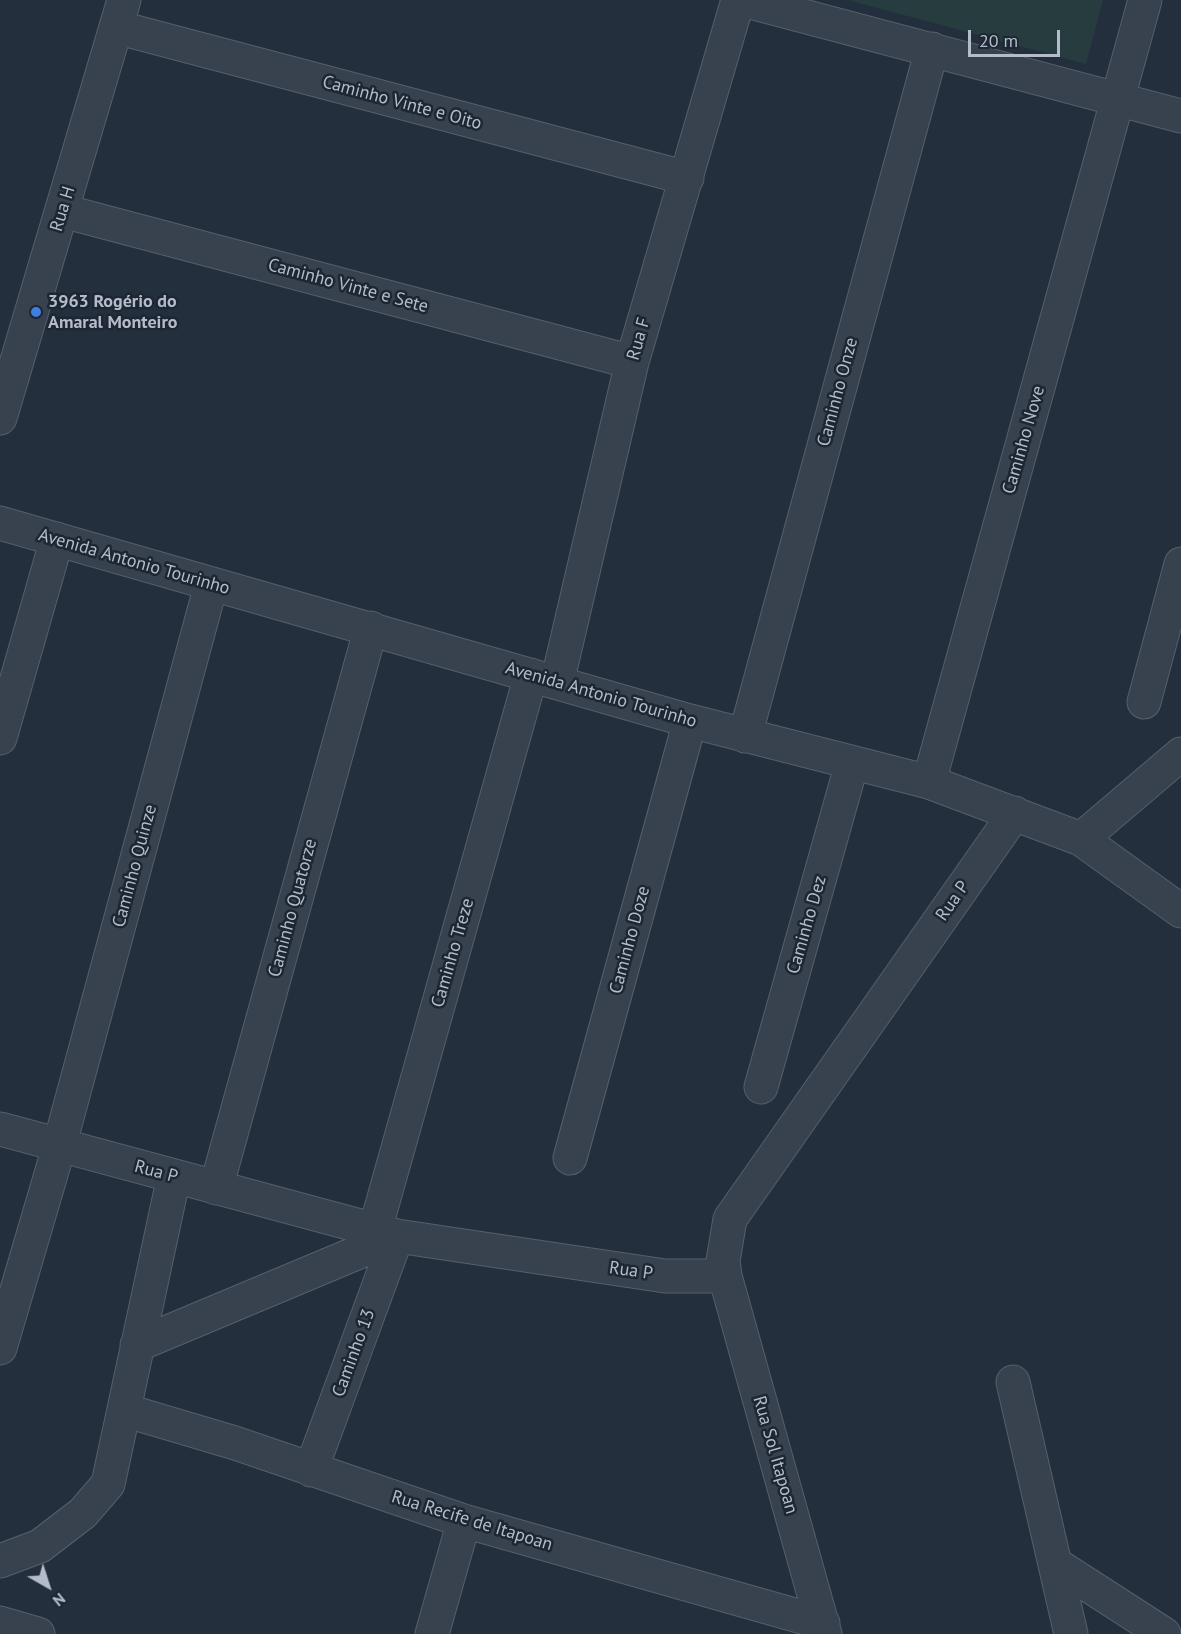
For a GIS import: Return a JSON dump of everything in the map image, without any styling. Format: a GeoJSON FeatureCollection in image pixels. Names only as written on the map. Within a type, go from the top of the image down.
{"type":"FeatureCollection","features":[{"type":"Feature","properties":{"kind":"street","name":"Rua F"},"geometry":{"type":"LineString","coordinates":[[544,679],[632,362],[738,0]]}},
{"type":"Feature","properties":{"kind":"street"},"geometry":{"type":"LineString","coordinates":[[743,0],[1181,116]]}},
{"type":"Feature","properties":{"kind":"street","name":"Caminho Nove"},"geometry":{"type":"LineString","coordinates":[[929,782],[1145,0]]}},
{"type":"Feature","properties":{"kind":"street","name":"Caminho Vinte e Oito"},"geometry":{"type":"LineString","coordinates":[[120,14],[687,178]]}},
{"type":"Feature","properties":{"kind":"street","name":"Rua H"},"geometry":{"type":"LineString","coordinates":[[0,418],[120,14]]}},
{"type":"Feature","properties":{"kind":"street","name":"Caminho Onze"},"geometry":{"type":"LineString","coordinates":[[745,736],[932,49]]}},
{"type":"Feature","properties":{"kind":"street","name":"Caminho Vinte e Sete"},"geometry":{"type":"LineString","coordinates":[[63,211],[632,362]]}},
{"type":"Feature","properties":{"kind":"street","name":"Avenida Antonio Tourinho"},"geometry":{"type":"LineString","coordinates":[[0,523],[690,721],[929,782],[1081,839],[1181,911]]}},
{"type":"Feature","properties":{"kind":"street"},"geometry":{"type":"LineString","coordinates":[[0,738],[57,539]]}},
{"type":"Feature","properties":{"kind":"street"},"geometry":{"type":"LineString","coordinates":[[1144,702],[1181,564]]}},
{"type":"Feature","properties":{"kind":"street","name":"Caminho Quinze"},"geometry":{"type":"LineString","coordinates":[[0,1348],[59,1147],[211,585]]}},
{"type":"Feature","properties":{"kind":"street","name":"Caminho Quatorze"},"geometry":{"type":"LineString","coordinates":[[216,1188],[371,628]]}},
{"type":"Feature","properties":{"kind":"street","name":"Caminho Treze"},"geometry":{"type":"LineString","coordinates":[[386,1233],[544,679]]}},
{"type":"Feature","properties":{"kind":"street","name":"Caminho Doze"},"geometry":{"type":"LineString","coordinates":[[570,1158],[690,721]]}},
{"type":"Feature","properties":{"kind":"street"},"geometry":{"type":"LineString","coordinates":[[1081,839],[1181,754]]}},
{"type":"Feature","properties":{"kind":"street","name":"Caminho Dez"},"geometry":{"type":"LineString","coordinates":[[761,1087],[852,762]]}},
{"type":"Feature","properties":{"kind":"street","name":"Rua P"},"geometry":{"type":"LineString","coordinates":[[0,1129],[59,1147],[386,1233],[665,1276],[725,1276],[723,1261],[730,1219],[1015,813]]}},
{"type":"Feature","properties":{"kind":"street"},"geometry":{"type":"LineString","coordinates":[[0,1561],[40,1546],[83,1513],[108,1484],[174,1176]]}},
{"type":"Feature","properties":{"kind":"street"},"geometry":{"type":"LineString","coordinates":[[137,1345],[386,1233]]}},
{"type":"Feature","properties":{"kind":"street","name":"Caminho 13"},"geometry":{"type":"LineString","coordinates":[[311,1470],[386,1233]]}},
{"type":"Feature","properties":{"kind":"street","name":"Rua Sol Itapoan"},"geometry":{"type":"LineString","coordinates":[[725,1276],[824,1629]]}},
{"type":"Feature","properties":{"kind":"street"},"geometry":{"type":"LineString","coordinates":[[1013,1382],[1057,1565],[1071,1634]]}},
{"type":"Feature","properties":{"kind":"street","name":"Rua Recife de Itapoan"},"geometry":{"type":"LineString","coordinates":[[124,1410],[464,1521],[824,1629]]}},
{"type":"Feature","properties":{"kind":"street"},"geometry":{"type":"LineString","coordinates":[[432,1634],[464,1521]]}},
{"type":"Feature","properties":{"kind":"street"},"geometry":{"type":"LineString","coordinates":[[1057,1565],[1164,1634]]}},
{"type":"Feature","properties":{"kind":"street"},"geometry":{"type":"LineString","coordinates":[[0,1623],[38,1634]]}},
{"type":"Feature","properties":{"kind":"green space"},"geometry":{"type":"Polygon","coordinates":[[[848,0],[1103,0],[1086,64],[848,0]]]}},
{"type":"Feature","properties":{"kind":"place","name":"3963 Rogério do Amaral Monteiro"},"geometry":{"type":"Point","coordinates":[36,312]}}]}
